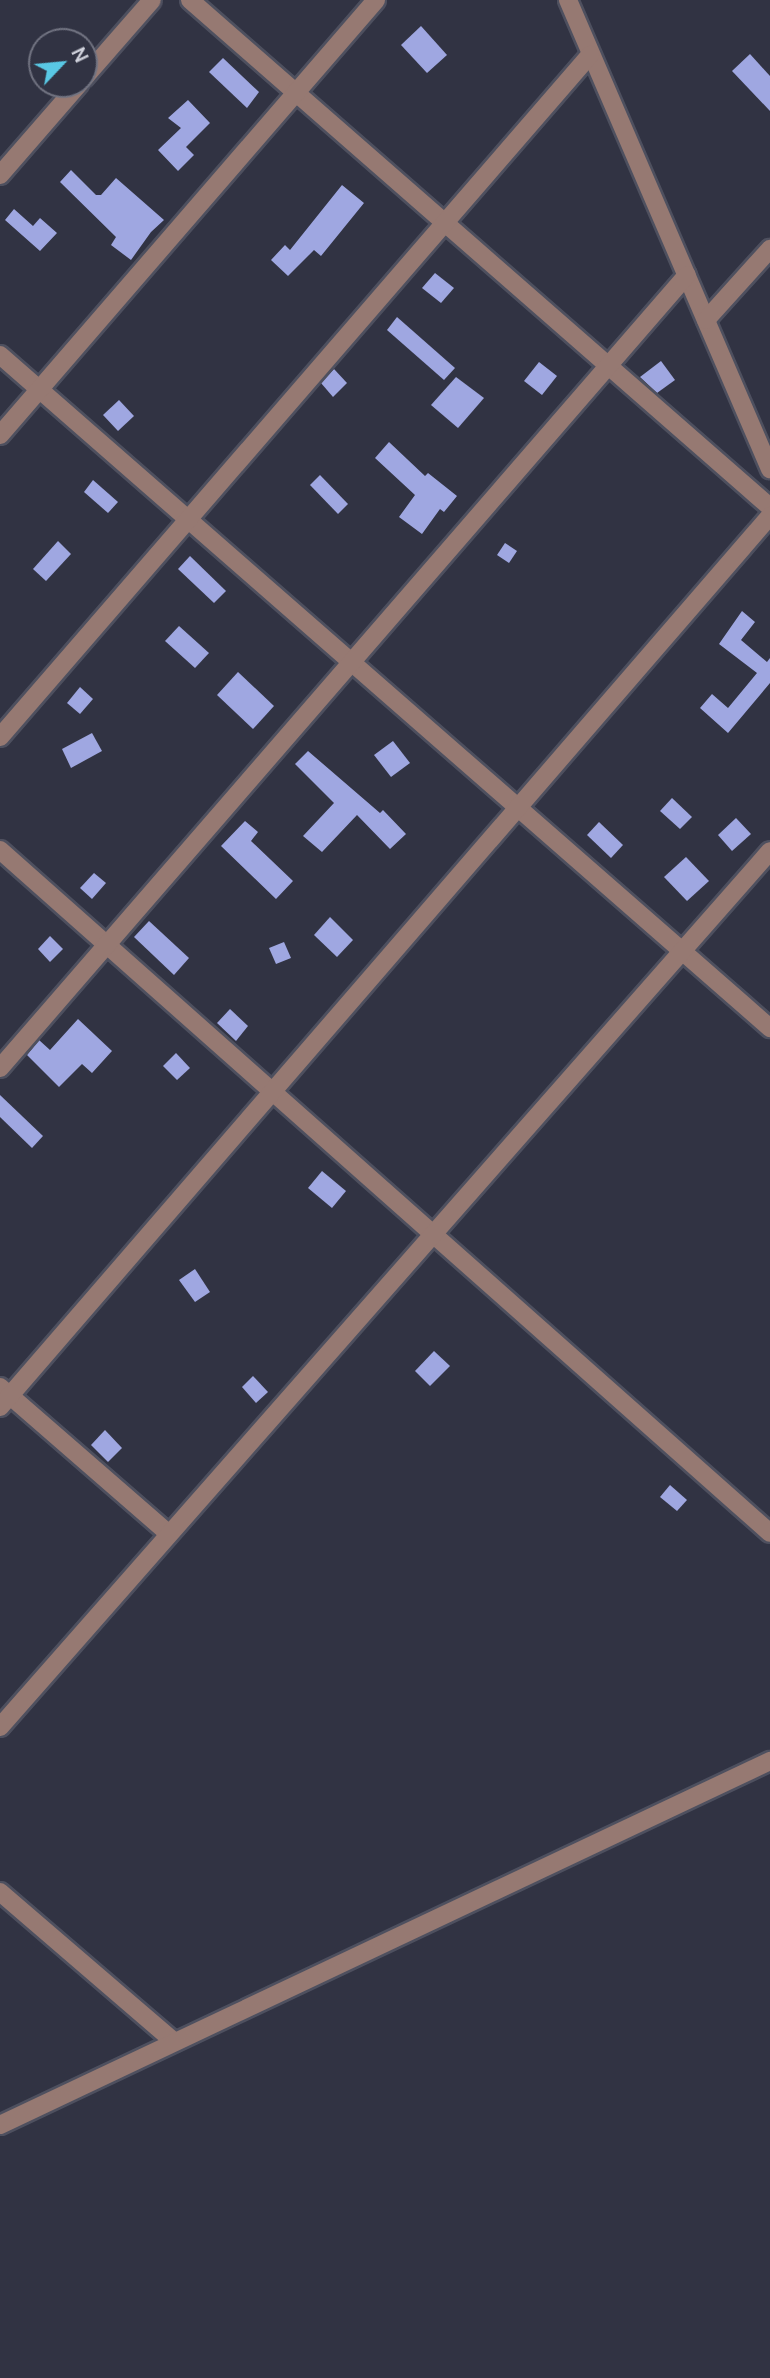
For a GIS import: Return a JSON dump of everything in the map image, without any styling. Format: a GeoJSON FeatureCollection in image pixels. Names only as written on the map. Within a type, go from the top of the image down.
{"type":"FeatureCollection","features":[{"type":"Feature","properties":{"kind":"street"},"geometry":{"type":"LineString","coordinates":[[98,62],[152,0]]}},
{"type":"Feature","properties":{"kind":"street"},"geometry":{"type":"LineString","coordinates":[[190,0],[770,507]]}},
{"type":"Feature","properties":{"kind":"street"},"geometry":{"type":"LineString","coordinates":[[0,435],[376,0]]}},
{"type":"Feature","properties":{"kind":"street"},"geometry":{"type":"LineString","coordinates":[[573,3],[590,55],[770,470]]}},
{"type":"Feature","properties":{"kind":"street"},"geometry":{"type":"LineString","coordinates":[[0,737],[590,55]]}},
{"type":"Feature","properties":{"kind":"street"},"geometry":{"type":"LineString","coordinates":[[0,175],[67,98]]}},
{"type":"Feature","properties":{"kind":"street"},"geometry":{"type":"LineString","coordinates":[[706,320],[770,249]]}},
{"type":"Feature","properties":{"kind":"street"},"geometry":{"type":"LineString","coordinates":[[0,1068],[687,275]]}},
{"type":"Feature","properties":{"kind":"street"},"geometry":{"type":"LineString","coordinates":[[0,355],[770,1028]]}},
{"type":"Feature","properties":{"kind":"street"},"geometry":{"type":"LineString","coordinates":[[169,1534],[3,1396],[272,1092],[770,516]]}},
{"type":"Feature","properties":{"kind":"street"},"geometry":{"type":"LineString","coordinates":[[0,850],[770,1533]]}},
{"type":"Feature","properties":{"kind":"street"},"geometry":{"type":"LineString","coordinates":[[0,1727],[770,851]]}},
{"type":"Feature","properties":{"kind":"street"},"geometry":{"type":"LineString","coordinates":[[0,2125],[173,2040],[770,1761]]}},
{"type":"Feature","properties":{"kind":"street"},"geometry":{"type":"LineString","coordinates":[[0,1892],[173,2040]]}},
{"type":"Feature","properties":{"kind":"building"},"geometry":{"type":"Polygon","coordinates":[[[421,26],[447,55],[427,73],[401,45],[421,26]]]}},
{"type":"Feature","properties":{"kind":"building"},"geometry":{"type":"Polygon","coordinates":[[[750,54],[770,76],[770,111],[732,71],[750,54]]]}},
{"type":"Feature","properties":{"kind":"building"},"geometry":{"type":"Polygon","coordinates":[[[223,58],[259,92],[247,108],[209,72],[223,58]]]}},
{"type":"Feature","properties":{"kind":"building"},"geometry":{"type":"Polygon","coordinates":[[[188,100],[210,123],[186,147],[194,155],[178,171],[158,150],[181,128],[168,118],[188,100]]]}},
{"type":"Feature","properties":{"kind":"building"},"geometry":{"type":"Polygon","coordinates":[[[71,170],[96,195],[101,195],[116,178],[164,220],[151,232],[131,260],[111,245],[116,237],[60,182],[71,170]]]}},
{"type":"Feature","properties":{"kind":"building"},"geometry":{"type":"Polygon","coordinates":[[[342,185],[364,203],[321,256],[314,250],[288,276],[271,260],[285,245],[290,250],[342,185]]]}},
{"type":"Feature","properties":{"kind":"building"},"geometry":{"type":"Polygon","coordinates":[[[14,209],[33,226],[40,218],[57,233],[40,251],[5,220],[14,209]]]}},
{"type":"Feature","properties":{"kind":"building"},"geometry":{"type":"Polygon","coordinates":[[[435,273],[454,288],[441,303],[422,288],[435,273]]]}},
{"type":"Feature","properties":{"kind":"building"},"geometry":{"type":"Polygon","coordinates":[[[397,317],[455,368],[444,380],[387,330],[397,317]]]}},
{"type":"Feature","properties":{"kind":"building"},"geometry":{"type":"Polygon","coordinates":[[[661,361],[675,380],[657,393],[640,377],[661,361]]]}},
{"type":"Feature","properties":{"kind":"building"},"geometry":{"type":"Polygon","coordinates":[[[539,362],[557,376],[542,395],[524,381],[539,362]]]}},
{"type":"Feature","properties":{"kind":"building"},"geometry":{"type":"Polygon","coordinates":[[[334,369],[347,383],[333,397],[321,383],[334,369]]]}},
{"type":"Feature","properties":{"kind":"building"},"geometry":{"type":"Polygon","coordinates":[[[456,377],[484,398],[458,428],[431,405],[456,377]]]}},
{"type":"Feature","properties":{"kind":"building"},"geometry":{"type":"Polygon","coordinates":[[[119,400],[134,416],[118,431],[103,415],[119,400]]]}},
{"type":"Feature","properties":{"kind":"building"},"geometry":{"type":"Polygon","coordinates":[[[389,442],[425,476],[428,473],[457,496],[444,512],[440,509],[422,534],[399,517],[415,495],[375,458],[389,442]]]}},
{"type":"Feature","properties":{"kind":"building"},"geometry":{"type":"Polygon","coordinates":[[[320,475],[348,504],[338,514],[310,485],[320,475]]]}},
{"type":"Feature","properties":{"kind":"building"},"geometry":{"type":"Polygon","coordinates":[[[93,480],[118,502],[108,513],[84,492],[93,480]]]}},
{"type":"Feature","properties":{"kind":"building"},"geometry":{"type":"Polygon","coordinates":[[[58,541],[71,554],[46,581],[33,569],[58,541]]]}},
{"type":"Feature","properties":{"kind":"building"},"geometry":{"type":"Polygon","coordinates":[[[505,543],[517,551],[509,563],[497,555],[505,543]]]}},
{"type":"Feature","properties":{"kind":"building"},"geometry":{"type":"Polygon","coordinates":[[[190,556],[226,591],[214,603],[178,569],[190,556]]]}},
{"type":"Feature","properties":{"kind":"building"},"geometry":{"type":"Polygon","coordinates":[[[742,611],[755,622],[741,640],[767,662],[770,658],[770,683],[728,733],[700,708],[712,694],[728,708],[757,673],[719,644],[742,611]]]}},
{"type":"Feature","properties":{"kind":"building"},"geometry":{"type":"Polygon","coordinates":[[[179,626],[209,653],[195,668],[165,641],[179,626]]]}},
{"type":"Feature","properties":{"kind":"building"},"geometry":{"type":"Polygon","coordinates":[[[238,672],[274,706],[253,729],[217,695],[238,672]]]}},
{"type":"Feature","properties":{"kind":"building"},"geometry":{"type":"Polygon","coordinates":[[[80,687],[93,699],[80,714],[67,703],[80,687]]]}},
{"type":"Feature","properties":{"kind":"building"},"geometry":{"type":"Polygon","coordinates":[[[92,733],[102,751],[71,768],[62,749],[92,733]]]}},
{"type":"Feature","properties":{"kind":"building"},"geometry":{"type":"Polygon","coordinates":[[[393,741],[410,763],[391,777],[374,755],[393,741]]]}},
{"type":"Feature","properties":{"kind":"building"},"geometry":{"type":"Polygon","coordinates":[[[308,751],[380,813],[383,810],[406,834],[390,849],[357,815],[322,852],[303,836],[334,803],[295,764],[308,751]]]}},
{"type":"Feature","properties":{"kind":"building"},"geometry":{"type":"Polygon","coordinates":[[[672,798],[692,817],[680,829],[660,811],[672,798]]]}},
{"type":"Feature","properties":{"kind":"building"},"geometry":{"type":"Polygon","coordinates":[[[736,818],[751,834],[732,851],[718,835],[736,818]]]}},
{"type":"Feature","properties":{"kind":"building"},"geometry":{"type":"Polygon","coordinates":[[[245,821],[258,832],[251,841],[293,881],[276,899],[221,846],[245,821]]]}},
{"type":"Feature","properties":{"kind":"building"},"geometry":{"type":"Polygon","coordinates":[[[599,822],[623,845],[611,858],[587,835],[599,822]]]}},
{"type":"Feature","properties":{"kind":"building"},"geometry":{"type":"Polygon","coordinates":[[[686,857],[709,881],[687,901],[664,877],[686,857]]]}},
{"type":"Feature","properties":{"kind":"building"},"geometry":{"type":"Polygon","coordinates":[[[94,873],[106,883],[92,899],[80,888],[94,873]]]}},
{"type":"Feature","properties":{"kind":"building"},"geometry":{"type":"Polygon","coordinates":[[[330,917],[353,940],[337,957],[314,935],[330,917]]]}},
{"type":"Feature","properties":{"kind":"building"},"geometry":{"type":"Polygon","coordinates":[[[149,921],[189,958],[174,975],[134,937],[149,921]]]}},
{"type":"Feature","properties":{"kind":"building"},"geometry":{"type":"Polygon","coordinates":[[[50,936],[63,949],[50,962],[38,949],[50,936]]]}},
{"type":"Feature","properties":{"kind":"building"},"geometry":{"type":"Polygon","coordinates":[[[284,942],[291,958],[276,964],[269,948],[284,942]]]}},
{"type":"Feature","properties":{"kind":"building"},"geometry":{"type":"Polygon","coordinates":[[[230,1009],[248,1026],[236,1041],[217,1023],[230,1009]]]}},
{"type":"Feature","properties":{"kind":"building"},"geometry":{"type":"Polygon","coordinates":[[[78,1019],[112,1051],[92,1073],[82,1064],[59,1087],[27,1055],[39,1040],[50,1050],[78,1019]]]}},
{"type":"Feature","properties":{"kind":"building"},"geometry":{"type":"Polygon","coordinates":[[[176,1053],[190,1068],[177,1080],[163,1066],[176,1053]]]}},
{"type":"Feature","properties":{"kind":"building"},"geometry":{"type":"Polygon","coordinates":[[[0,1095],[43,1136],[32,1148],[0,1117],[0,1095]]]}},
{"type":"Feature","properties":{"kind":"building"},"geometry":{"type":"Polygon","coordinates":[[[322,1171],[346,1191],[332,1208],[308,1188],[322,1171]]]}},
{"type":"Feature","properties":{"kind":"building"},"geometry":{"type":"Polygon","coordinates":[[[195,1269],[210,1292],[195,1302],[179,1280],[195,1269]]]}},
{"type":"Feature","properties":{"kind":"building"},"geometry":{"type":"Polygon","coordinates":[[[434,1351],[450,1366],[430,1386],[415,1371],[434,1351]]]}},
{"type":"Feature","properties":{"kind":"building"},"geometry":{"type":"Polygon","coordinates":[[[253,1376],[268,1392],[256,1403],[242,1387],[253,1376]]]}},
{"type":"Feature","properties":{"kind":"building"},"geometry":{"type":"Polygon","coordinates":[[[105,1430],[122,1448],[108,1462],[91,1445],[105,1430]]]}},
{"type":"Feature","properties":{"kind":"building"},"geometry":{"type":"Polygon","coordinates":[[[670,1485],[687,1500],[677,1511],[660,1497],[670,1485]]]}}]}
